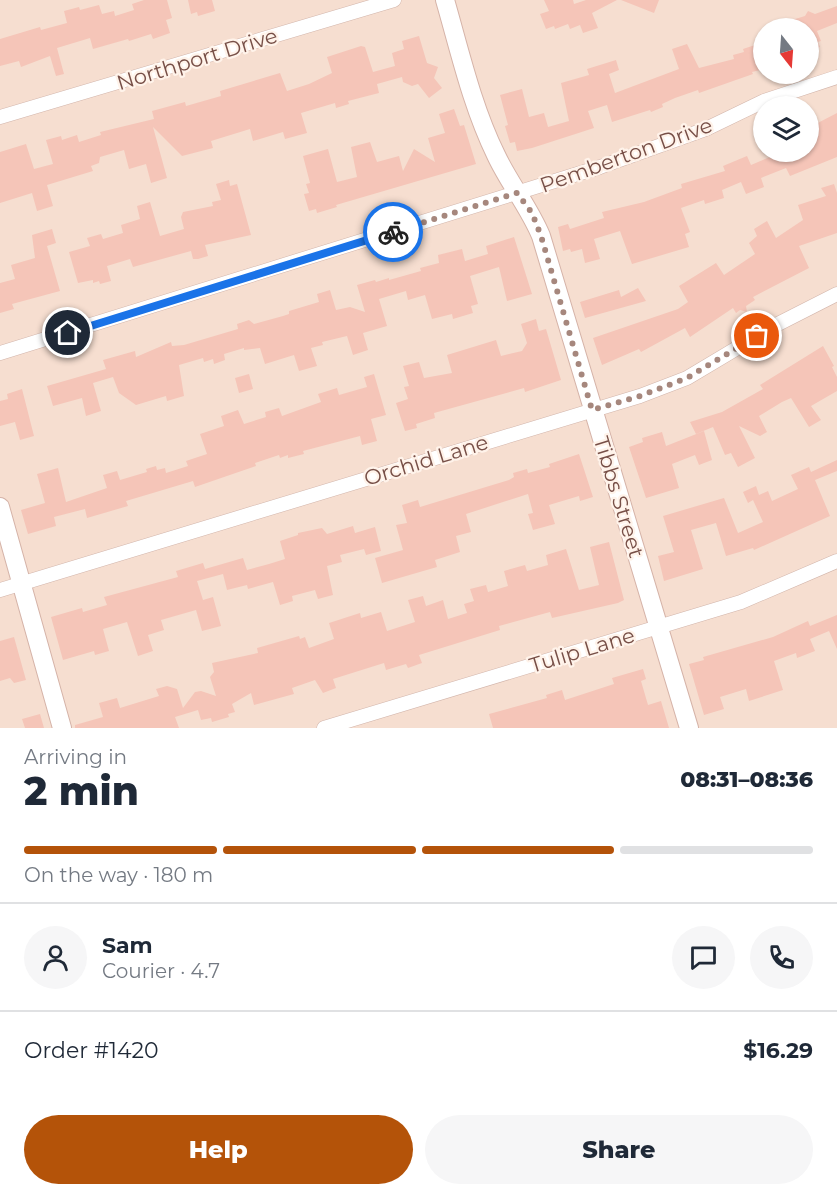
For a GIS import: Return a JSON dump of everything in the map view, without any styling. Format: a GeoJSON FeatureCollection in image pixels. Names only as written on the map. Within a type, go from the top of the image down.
{"type":"FeatureCollection","features":[{"type":"Feature","properties":{"kind":"street","name":"Northport Drive"},"geometry":{"type":"LineString","coordinates":[[0,117],[394,0]]}},
{"type":"Feature","properties":{"kind":"street","name":"Tibbs Street"},"geometry":{"type":"LineString","coordinates":[[445,0],[480,120],[517,193],[532,213],[541,236],[688,728]]}},
{"type":"Feature","properties":{"kind":"street","name":"Pemberton Drive"},"geometry":{"type":"LineString","coordinates":[[0,353],[652,149],[705,129],[764,101],[837,77]]}},
{"type":"Feature","properties":{"kind":"street","name":"Orchid Lane"},"geometry":{"type":"LineString","coordinates":[[0,590],[640,396],[687,378],[774,326],[837,294]]}},
{"type":"Feature","properties":{"kind":"street"},"geometry":{"type":"LineString","coordinates":[[0,507],[62,728]]}},
{"type":"Feature","properties":{"kind":"street","name":"Tulip Lane"},"geometry":{"type":"LineString","coordinates":[[324,728],[772,591],[837,561]]}},
{"type":"Feature","properties":{"kind":"shaded area"},"geometry":{"type":"Polygon","coordinates":[[[0,0],[837,0],[837,728],[0,728],[0,0]]]}},
{"type":"Feature","properties":{"kind":"building"},"geometry":{"type":"Polygon","coordinates":[[[144,0],[167,0],[172,18],[166,20],[170,33],[153,39],[151,34],[93,49],[90,38],[57,48],[64,74],[56,76],[50,56],[21,67],[19,61],[0,66],[0,39],[40,27],[41,30],[67,23],[64,11],[99,5],[102,14],[114,11],[115,16],[134,10],[132,4],[144,0]]]}},
{"type":"Feature","properties":{"kind":"building"},"geometry":{"type":"Polygon","coordinates":[[[188,0],[212,0],[215,11],[198,16],[197,12],[191,14],[188,0]]]}},
{"type":"Feature","properties":{"kind":"building"},"geometry":{"type":"Polygon","coordinates":[[[544,0],[573,0],[574,4],[586,0],[617,0],[592,13],[598,28],[583,33],[580,25],[570,29],[568,24],[555,29],[554,26],[546,29],[540,14],[549,11],[544,0]]]}},
{"type":"Feature","properties":{"kind":"building"},"geometry":{"type":"Polygon","coordinates":[[[621,0],[659,0],[654,13],[621,0]]]}},
{"type":"Feature","properties":{"kind":"building"},"geometry":{"type":"Polygon","coordinates":[[[837,6],[837,23],[819,30],[819,18],[798,18],[805,16],[808,11],[815,14],[837,6]]]}},
{"type":"Feature","properties":{"kind":"building"},"geometry":{"type":"Polygon","coordinates":[[[419,36],[427,63],[438,67],[434,78],[442,88],[429,98],[418,84],[412,86],[403,82],[402,77],[377,84],[379,93],[348,101],[349,104],[336,108],[335,103],[301,113],[307,133],[285,139],[283,132],[253,141],[250,129],[211,141],[213,148],[182,156],[153,127],[167,178],[151,183],[146,164],[129,169],[124,150],[100,157],[99,163],[91,166],[93,171],[47,185],[53,206],[37,211],[32,193],[0,203],[0,152],[26,144],[34,169],[53,164],[46,140],[61,136],[62,140],[77,135],[79,142],[101,135],[100,132],[154,119],[152,111],[185,102],[186,106],[221,96],[220,91],[280,73],[287,91],[332,73],[327,57],[361,46],[365,47],[373,72],[395,66],[392,53],[404,49],[402,41],[419,36]]]}},
{"type":"Feature","properties":{"kind":"building"},"geometry":{"type":"Polygon","coordinates":[[[687,44],[699,68],[734,59],[733,55],[744,52],[743,49],[753,46],[753,74],[699,93],[698,90],[675,98],[651,112],[650,110],[612,122],[607,105],[588,111],[594,128],[532,148],[517,151],[515,142],[510,143],[500,95],[522,89],[529,117],[544,113],[548,127],[569,121],[561,83],[589,75],[587,69],[616,60],[619,70],[609,74],[615,93],[679,69],[672,49],[687,44]]]}},
{"type":"Feature","properties":{"kind":"building"},"geometry":{"type":"Polygon","coordinates":[[[454,109],[460,126],[464,125],[476,164],[336,205],[337,207],[317,213],[316,209],[309,211],[304,194],[309,193],[306,184],[310,183],[303,156],[328,149],[337,182],[357,177],[351,147],[370,142],[377,162],[399,156],[403,171],[414,149],[435,162],[428,138],[445,133],[439,114],[454,109]]]}},
{"type":"Feature","properties":{"kind":"building"},"geometry":{"type":"Polygon","coordinates":[[[837,113],[837,157],[790,176],[786,168],[761,178],[764,187],[746,194],[741,182],[722,190],[724,198],[705,204],[704,200],[681,208],[690,232],[685,234],[689,247],[632,264],[620,231],[594,239],[600,259],[585,263],[582,249],[571,252],[570,249],[563,251],[558,227],[568,224],[570,229],[604,218],[602,212],[644,202],[682,188],[681,184],[725,171],[723,166],[747,156],[751,165],[758,162],[819,162],[819,122],[837,113]]]}},
{"type":"Feature","properties":{"kind":"building"},"geometry":{"type":"Polygon","coordinates":[[[229,180],[230,186],[237,184],[251,235],[205,245],[208,256],[198,259],[193,259],[191,251],[133,267],[130,259],[107,266],[111,281],[100,284],[99,281],[93,283],[93,280],[78,283],[69,252],[90,246],[87,238],[101,234],[103,239],[123,233],[121,225],[140,219],[137,206],[150,202],[160,236],[184,229],[181,217],[183,212],[213,206],[212,202],[221,200],[216,184],[229,180]]]}},
{"type":"Feature","properties":{"kind":"building"},"geometry":{"type":"Polygon","coordinates":[[[834,184],[837,193],[837,233],[799,246],[809,268],[753,297],[755,300],[746,306],[747,312],[740,310],[736,313],[733,308],[690,337],[685,328],[641,352],[639,349],[602,365],[593,338],[678,309],[688,302],[679,286],[716,263],[724,275],[755,254],[749,243],[757,236],[754,229],[767,221],[776,238],[803,220],[798,205],[826,196],[821,188],[834,184]]]}},
{"type":"Feature","properties":{"kind":"building"},"geometry":{"type":"Polygon","coordinates":[[[52,229],[56,243],[47,246],[60,291],[12,304],[14,309],[0,313],[0,283],[15,279],[11,265],[35,258],[32,235],[52,229]]]}},
{"type":"Feature","properties":{"kind":"building"},"geometry":{"type":"Polygon","coordinates":[[[514,237],[532,294],[507,301],[499,267],[470,276],[478,304],[471,306],[473,313],[453,319],[452,314],[432,319],[425,295],[408,300],[406,291],[379,299],[387,326],[363,333],[368,350],[353,355],[347,336],[322,342],[323,345],[311,348],[317,366],[299,371],[294,355],[265,364],[260,348],[244,350],[244,348],[224,354],[225,360],[214,364],[213,359],[204,362],[203,358],[179,365],[184,396],[167,401],[166,396],[136,405],[119,393],[113,377],[93,383],[101,411],[86,416],[82,398],[53,406],[47,386],[106,369],[103,360],[135,351],[136,357],[171,342],[172,346],[184,345],[238,329],[237,324],[249,320],[254,324],[283,316],[289,314],[289,311],[319,302],[317,294],[330,290],[336,310],[350,307],[365,312],[357,285],[375,280],[376,282],[389,278],[389,280],[421,271],[420,268],[439,263],[438,255],[462,249],[465,261],[488,254],[486,246],[514,237]]]}},
{"type":"Feature","properties":{"kind":"building"},"geometry":{"type":"Polygon","coordinates":[[[638,288],[646,301],[585,318],[580,302],[619,290],[621,297],[638,288]]]}},
{"type":"Feature","properties":{"kind":"building"},"geometry":{"type":"Polygon","coordinates":[[[536,319],[539,331],[546,329],[561,380],[525,392],[524,388],[434,413],[435,418],[416,424],[417,428],[405,431],[396,403],[408,399],[404,387],[409,386],[403,366],[419,362],[424,378],[452,373],[447,355],[496,340],[501,356],[522,351],[527,343],[521,324],[536,319]]]}},
{"type":"Feature","properties":{"kind":"building"},"geometry":{"type":"Polygon","coordinates":[[[823,346],[834,366],[832,367],[837,377],[837,391],[811,406],[821,420],[809,427],[791,398],[759,416],[767,432],[760,436],[739,426],[755,458],[738,467],[731,453],[725,455],[713,427],[696,434],[690,422],[722,412],[763,389],[760,385],[823,346]]]}},
{"type":"Feature","properties":{"kind":"building"},"geometry":{"type":"Polygon","coordinates":[[[249,374],[253,389],[239,393],[235,378],[249,374]]]}},
{"type":"Feature","properties":{"kind":"building"},"geometry":{"type":"Polygon","coordinates":[[[374,374],[386,415],[371,419],[377,441],[362,445],[360,436],[303,451],[304,454],[288,458],[288,455],[280,458],[279,455],[255,463],[256,466],[195,487],[193,481],[126,501],[128,506],[87,518],[85,509],[54,517],[56,526],[28,534],[21,510],[45,503],[37,474],[58,468],[66,502],[107,488],[103,475],[117,471],[120,480],[147,472],[146,469],[156,466],[157,470],[165,468],[166,473],[188,466],[186,461],[207,454],[200,434],[224,426],[221,416],[238,410],[244,424],[266,417],[265,412],[279,408],[282,416],[321,402],[318,394],[337,388],[339,395],[367,387],[364,377],[374,374]]]}},
{"type":"Feature","properties":{"kind":"building"},"geometry":{"type":"Polygon","coordinates":[[[22,389],[34,436],[20,440],[15,422],[0,426],[0,401],[8,399],[7,394],[22,389]]]}},
{"type":"Feature","properties":{"kind":"building"},"geometry":{"type":"Polygon","coordinates":[[[704,431],[712,460],[699,465],[695,455],[672,464],[679,488],[646,498],[629,447],[643,442],[642,438],[662,432],[666,446],[704,431]]]}},
{"type":"Feature","properties":{"kind":"building"},"geometry":{"type":"Polygon","coordinates":[[[579,454],[593,497],[580,501],[579,496],[549,505],[555,524],[533,530],[528,514],[533,513],[528,494],[466,514],[471,532],[456,536],[460,552],[435,560],[437,567],[382,583],[375,558],[403,550],[396,525],[407,523],[402,505],[418,500],[420,507],[509,480],[514,477],[513,473],[527,469],[528,473],[550,467],[549,464],[579,454]]]}},
{"type":"Feature","properties":{"kind":"building"},"geometry":{"type":"Polygon","coordinates":[[[837,460],[837,471],[815,480],[830,516],[754,550],[753,548],[726,556],[716,523],[691,530],[703,569],[664,581],[658,556],[674,552],[663,516],[724,498],[738,533],[763,522],[753,500],[748,503],[743,492],[756,486],[759,495],[768,491],[772,501],[798,489],[791,475],[809,467],[811,472],[837,460]]]}},
{"type":"Feature","properties":{"kind":"building"},"geometry":{"type":"Polygon","coordinates":[[[353,526],[355,533],[375,527],[381,551],[366,555],[364,549],[340,555],[342,562],[327,566],[333,595],[318,599],[315,590],[292,596],[293,601],[280,605],[273,582],[248,589],[247,585],[227,590],[223,574],[197,581],[203,600],[213,597],[221,626],[202,631],[196,610],[161,620],[164,630],[148,635],[153,651],[138,656],[127,622],[103,629],[109,651],[95,655],[94,651],[63,660],[51,617],[82,608],[83,612],[107,605],[104,597],[178,577],[176,571],[203,563],[205,569],[243,558],[247,570],[269,564],[285,559],[280,541],[298,535],[298,533],[322,528],[327,534],[353,526]]]}},
{"type":"Feature","properties":{"kind":"building"},"geometry":{"type":"Polygon","coordinates":[[[609,542],[624,600],[618,603],[552,618],[550,612],[499,626],[500,630],[419,655],[422,663],[408,668],[406,664],[386,670],[384,663],[333,679],[336,688],[323,693],[315,680],[292,688],[294,694],[254,705],[251,693],[232,704],[235,712],[228,714],[229,717],[212,722],[211,718],[201,720],[198,710],[175,717],[179,728],[75,728],[75,725],[103,717],[99,703],[117,698],[120,708],[159,696],[156,689],[167,686],[177,689],[183,708],[195,692],[201,691],[216,696],[210,677],[214,672],[212,663],[258,653],[257,648],[299,636],[300,639],[305,637],[309,648],[334,639],[329,623],[360,613],[361,618],[381,612],[387,631],[415,622],[408,600],[423,596],[426,606],[443,600],[448,619],[467,613],[464,604],[474,601],[470,589],[486,585],[488,592],[508,586],[504,571],[525,565],[527,571],[548,565],[546,555],[566,549],[579,590],[599,585],[590,547],[609,542]]]}},
{"type":"Feature","properties":{"kind":"building"},"geometry":{"type":"Polygon","coordinates":[[[837,615],[837,649],[829,631],[810,639],[815,651],[797,658],[796,653],[774,661],[783,690],[749,701],[746,689],[720,697],[724,709],[704,715],[689,664],[704,660],[703,657],[773,637],[808,621],[810,626],[837,615]]]}},
{"type":"Feature","properties":{"kind":"building"},"geometry":{"type":"Polygon","coordinates":[[[14,637],[26,680],[14,683],[10,678],[0,681],[0,641],[14,637]]]}},
{"type":"Feature","properties":{"kind":"building"},"geometry":{"type":"Polygon","coordinates":[[[643,669],[646,679],[641,681],[648,705],[661,701],[669,728],[493,728],[489,714],[547,698],[546,695],[562,690],[565,700],[614,684],[612,678],[643,669]]]}},
{"type":"Feature","properties":{"kind":"building"},"geometry":{"type":"Polygon","coordinates":[[[40,714],[44,728],[25,728],[22,719],[40,714]]]}},
{"type":"Feature","properties":{"kind":"way so far"},"geometry":{"type":"LineString","coordinates":[[393,232],[517,193],[532,213],[541,236],[592,410],[640,396],[687,378],[757,336]]}},
{"type":"Feature","properties":{"kind":"route"},"geometry":{"type":"LineString","coordinates":[[68,333],[393,232]]}}]}
